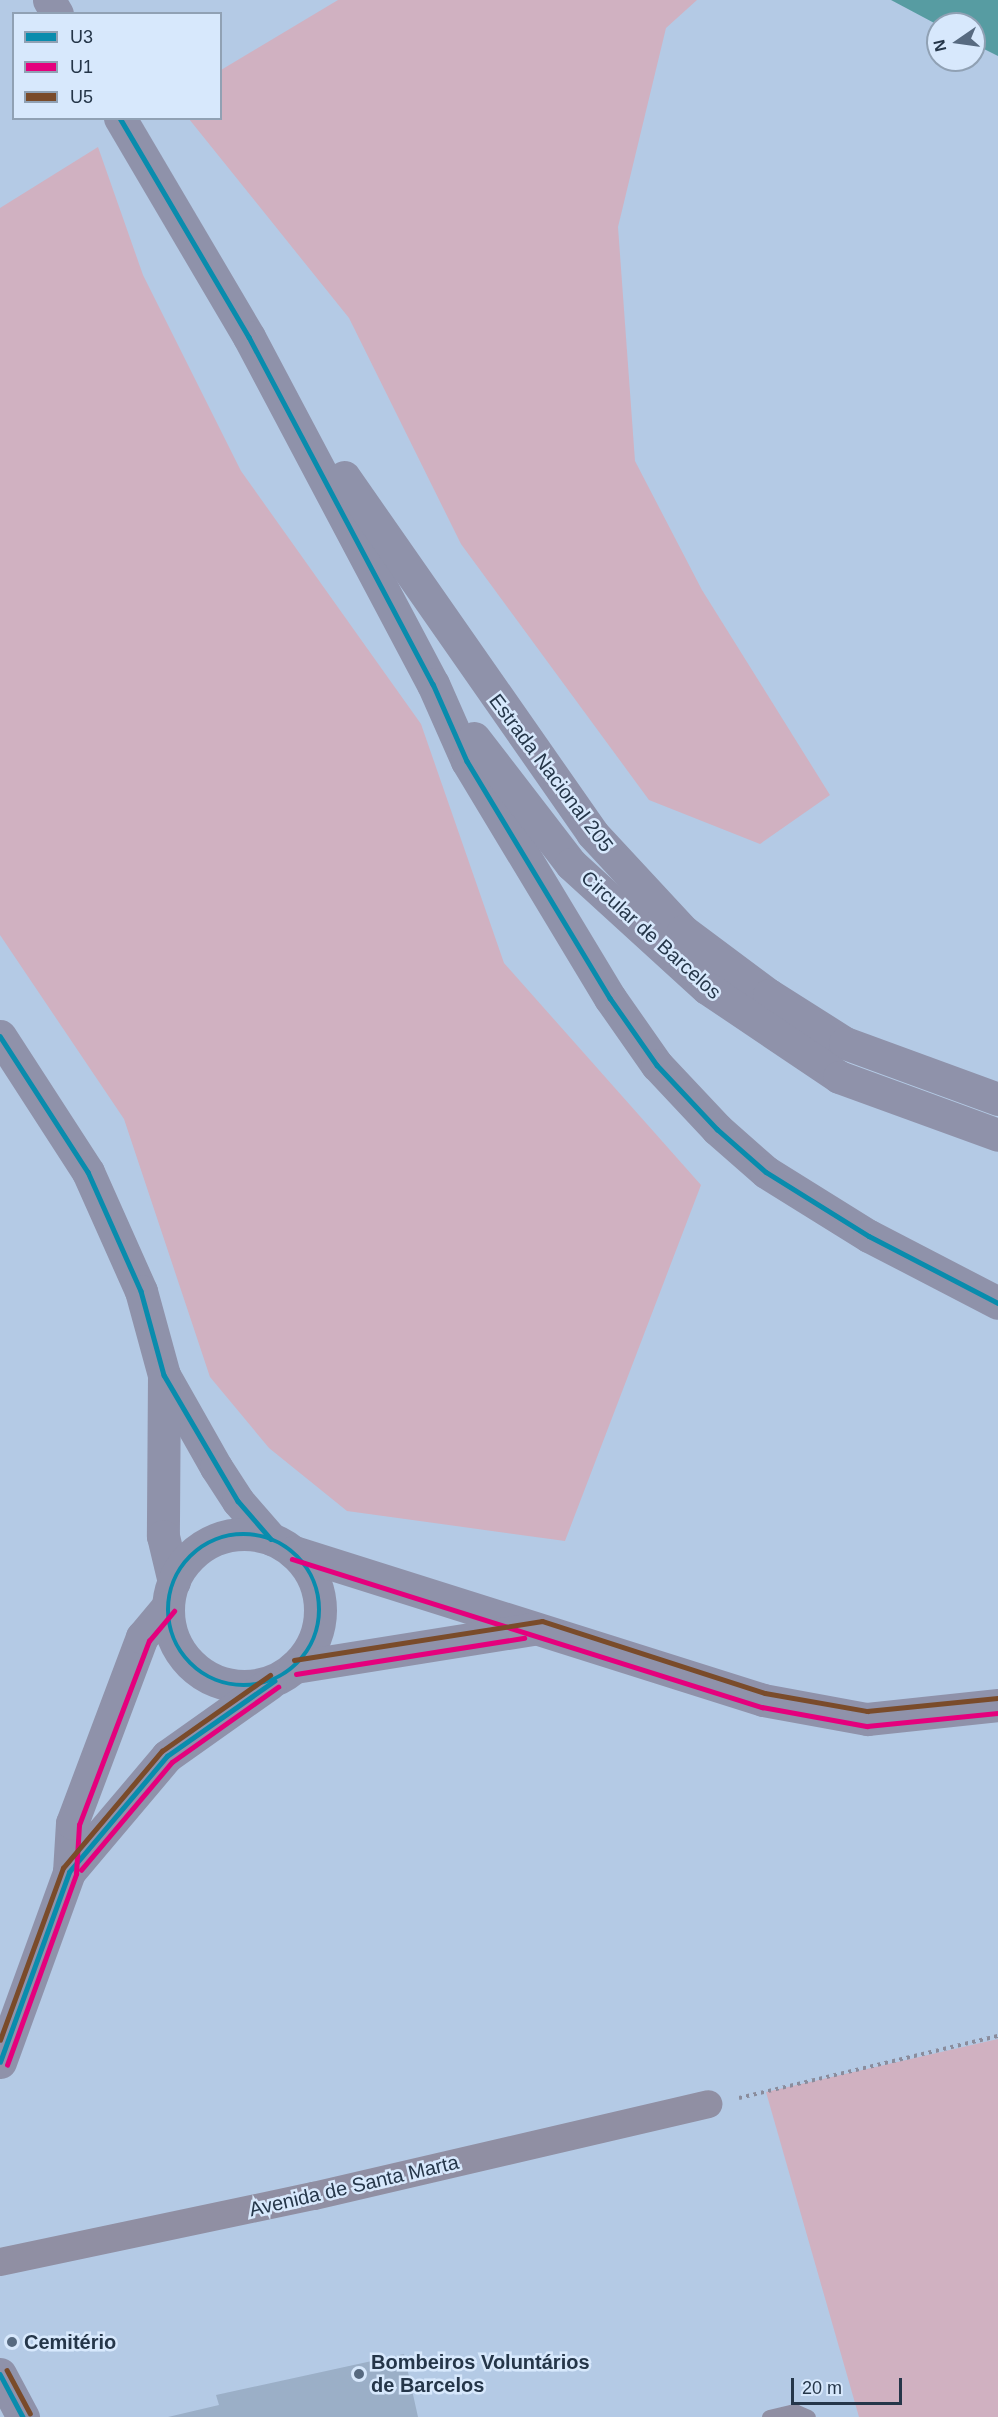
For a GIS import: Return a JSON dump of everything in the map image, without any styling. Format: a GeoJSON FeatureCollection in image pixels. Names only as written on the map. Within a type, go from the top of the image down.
{"type":"FeatureCollection","features":[{"type":"Feature","properties":{"kind":"main road","name":"Estrada Nacional 205"},"geometry":{"type":"LineString","coordinates":[[121,120],[249,337],[433,684]]}},
{"type":"Feature","properties":{"kind":"main road","name":"Estrada Nacional 205"},"geometry":{"type":"LineString","coordinates":[[249,337],[467,659],[592,833],[683,932],[769,995],[845,1043],[998,1100]]}},
{"type":"Feature","properties":{"kind":"main road","name":"Circular de Barcelos"},"geometry":{"type":"LineString","coordinates":[[433,684],[571,864],[707,988],[840,1077],[998,1135]]}},
{"type":"Feature","properties":{"kind":"main road"},"geometry":{"type":"LineString","coordinates":[[433,684],[467,761],[610,998],[657,1065],[717,1129],[766,1172],[869,1236],[998,1303]]}},
{"type":"Feature","properties":{"kind":"main road"},"geometry":{"type":"LineString","coordinates":[[0,1036],[88,1172],[141,1291],[164,1375],[216,1467],[238,1501],[310,1572],[319,1597],[319,1623],[314,1639],[284,1674],[167,1756],[69,1872]]}},
{"type":"Feature","properties":{"kind":"main road"},"geometry":{"type":"LineString","coordinates":[[164,1375],[163,1536],[171,1594],[170,1627],[178,1648],[192,1665],[210,1678],[231,1685],[252,1686],[284,1674],[542,1628]]}},
{"type":"Feature","properties":{"kind":"main road"},"geometry":{"type":"LineString","coordinates":[[0,2062],[69,1872],[72,1823],[142,1637],[171,1594],[186,1561],[203,1546],[225,1536],[248,1534],[763,1701],[867,1719],[998,1705]]}},
{"type":"Feature","properties":{"kind":"main road"},"geometry":{"type":"LineString","coordinates":[[0,2374],[23,2417]]}},
{"type":"Feature","properties":{"kind":"street","name":"Avenida de Santa Marta"},"geometry":{"type":"LineString","coordinates":[[0,2262],[314,2196],[708,2104]]}},
{"type":"Feature","properties":{"kind":"lane"},"geometry":{"type":"LineString","coordinates":[[769,2417],[794,2411],[808,2417]]}},
{"type":"Feature","properties":{"kind":"path"},"geometry":{"type":"LineString","coordinates":[[708,2104],[998,2036]]}},
{"type":"Feature","properties":{"kind":"shaded area"},"geometry":{"type":"Polygon","coordinates":[[[338,0],[697,0],[666,28],[618,227],[635,461],[702,590],[830,795],[760,844],[649,800],[461,544],[349,318],[190,120],[222,120],[222,69],[338,0]]]}},
{"type":"Feature","properties":{"kind":"shaded area"},"geometry":{"type":"Polygon","coordinates":[[[891,0],[998,0],[998,56],[986,50],[986,12],[926,12],[926,19],[891,0]]]}},
{"type":"Feature","properties":{"kind":"shaded area"},"geometry":{"type":"Polygon","coordinates":[[[98,147],[143,275],[241,471],[421,724],[504,963],[701,1185],[565,1541],[347,1511],[269,1448],[210,1377],[124,1119],[0,935],[0,208],[98,147]]]}},
{"type":"Feature","properties":{"kind":"shaded area"},"geometry":{"type":"Polygon","coordinates":[[[998,2039],[998,2417],[859,2417],[766,2092],[998,2039]]]}},
{"type":"Feature","properties":{"kind":"building","name":"Bombeiros Voluntários de Barcelos"},"geometry":{"type":"Polygon","coordinates":[[[404,2354],[418,2417],[168,2417],[219,2405],[216,2395],[404,2354]]]}},
{"type":"Feature","properties":{"kind":"transit line","name":"U3"},"geometry":{"type":"LineString","coordinates":[[121,120],[249,337],[433,684],[467,761],[610,998],[657,1065],[717,1129],[766,1172],[869,1236],[998,1303]]}},
{"type":"Feature","properties":{"kind":"transit line","name":"U3"},"geometry":{"type":"LineString","coordinates":[[0,1036],[88,1172],[141,1291],[164,1375],[238,1501],[271,1539]]}},
{"type":"Feature","properties":{"kind":"transit line","name":"U3"},"geometry":{"type":"LineString","coordinates":[[244,1534],[273,1540],[286,1547],[297,1557],[307,1568],[314,1581],[320,1610],[314,1639],[307,1652],[297,1663],[286,1673],[273,1680],[244,1686],[215,1680],[202,1673],[191,1663],[181,1652],[174,1639],[168,1610],[174,1581],[181,1568],[191,1557],[202,1547],[215,1540],[244,1534]]}},
{"type":"Feature","properties":{"kind":"transit line","name":"U1"},"geometry":{"type":"LineString","coordinates":[[292,1559],[762,1707],[867,1726],[998,1713]]}},
{"type":"Feature","properties":{"kind":"transit line","name":"U1"},"geometry":{"type":"LineString","coordinates":[[7,2065],[76,1874],[79,1825],[149,1641],[174,1611]]}},
{"type":"Feature","properties":{"kind":"transit line","name":"U5"},"geometry":{"type":"LineString","coordinates":[[294,1660],[542,1621],[765,1693],[867,1711],[997,1698]]}},
{"type":"Feature","properties":{"kind":"transit line","name":"U1"},"geometry":{"type":"LineString","coordinates":[[296,1674],[524,1638]]}},
{"type":"Feature","properties":{"kind":"transit line","name":"U5"},"geometry":{"type":"LineString","coordinates":[[0,2040],[63,1868],[162,1751],[270,1675]]}},
{"type":"Feature","properties":{"kind":"transit line","name":"U3"},"geometry":{"type":"LineString","coordinates":[[0,2062],[69,1872],[167,1756],[274,1681]]}},
{"type":"Feature","properties":{"kind":"transit line","name":"U1"},"geometry":{"type":"LineString","coordinates":[[81,1870],[172,1762],[278,1687]]}},
{"type":"Feature","properties":{"kind":"transit line","name":"U5"},"geometry":{"type":"LineString","coordinates":[[7,2370],[30,2413]]}},
{"type":"Feature","properties":{"kind":"transit line","name":"U3"},"geometry":{"type":"LineString","coordinates":[[0,2374],[23,2417]]}},
{"type":"Feature","properties":{"kind":"place","name":"Cemitério"},"geometry":{"type":"Point","coordinates":[12,2342]}},
{"type":"Feature","properties":{"kind":"place","name":"Bombeiros Voluntários de Barcelos"},"geometry":{"type":"Point","coordinates":[359,2374]}}]}
